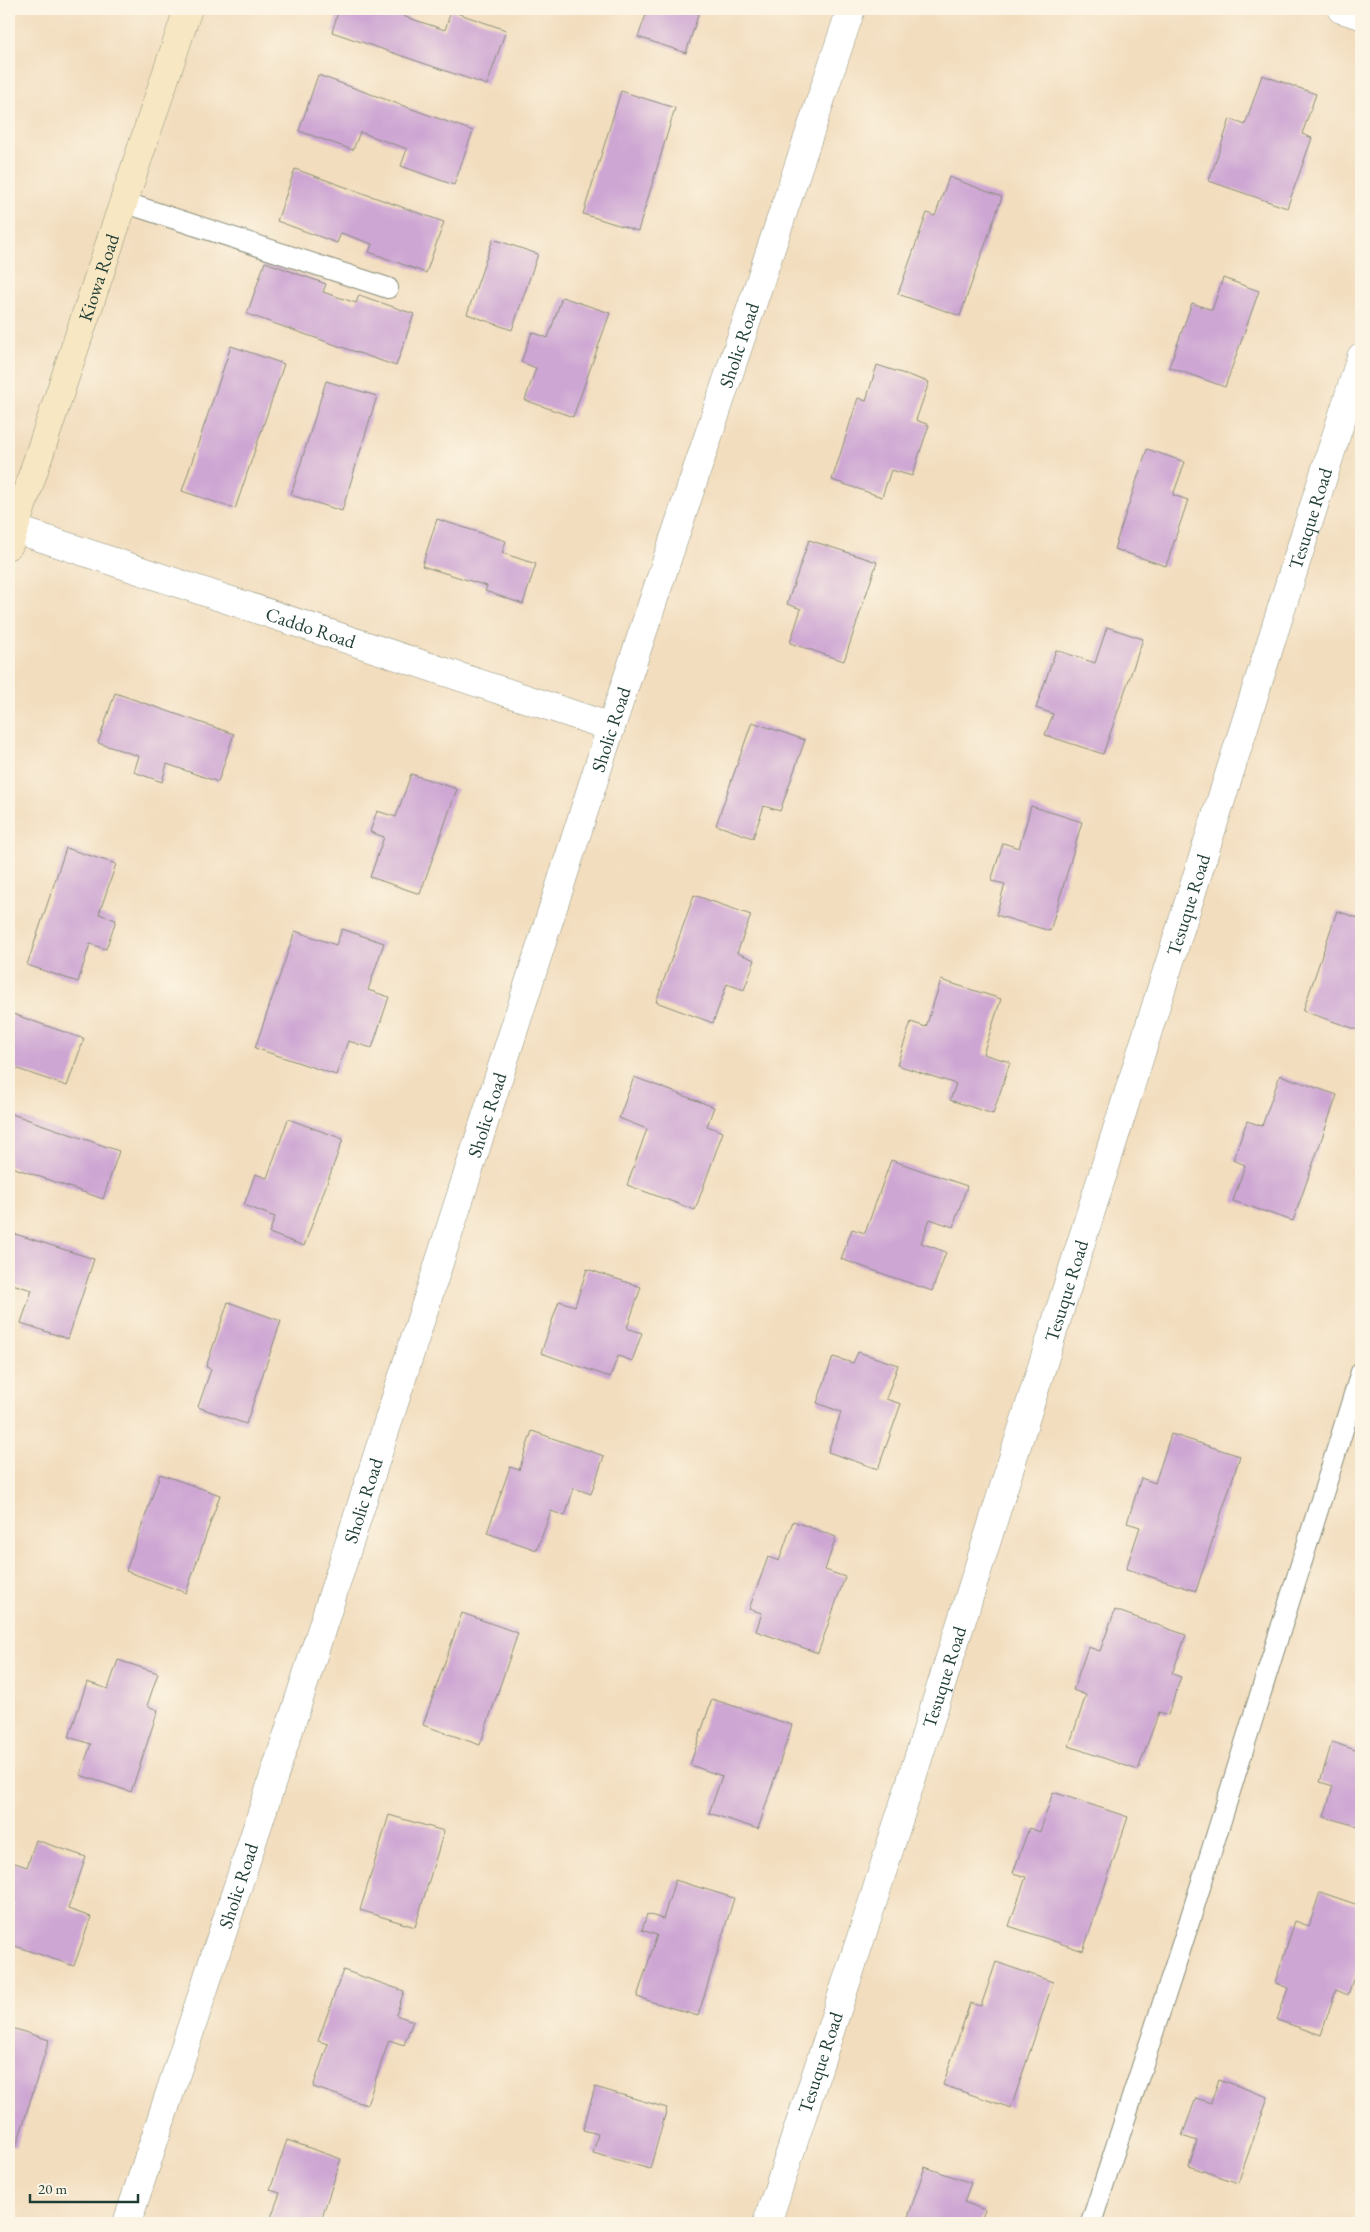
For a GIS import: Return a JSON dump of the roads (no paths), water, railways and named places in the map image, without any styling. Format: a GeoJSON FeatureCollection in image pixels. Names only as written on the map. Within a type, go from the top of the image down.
{"type":"FeatureCollection","features":[{"type":"Feature","properties":{"kind":"street","name":"Kiowa Road"},"geometry":{"type":"LineString","coordinates":[[11,534],[188,9]]}},
{"type":"Feature","properties":{"kind":"street","name":"Sholic Road"},"geometry":{"type":"LineString","coordinates":[[127,2223],[294,1715],[612,727],[851,9]]}},
{"type":"Feature","properties":{"kind":"street"},"geometry":{"type":"LineString","coordinates":[[1341,9],[1361,15]]}},
{"type":"Feature","properties":{"kind":"street","name":"Tesuque Road"},"geometry":{"type":"LineString","coordinates":[[767,2223],[882,1873],[1361,357]]}},
{"type":"Feature","properties":{"kind":"street","name":"Caddo Road"},"geometry":{"type":"LineString","coordinates":[[11,534],[612,727]]}},
{"type":"Feature","properties":{"kind":"lane"},"geometry":{"type":"LineString","coordinates":[[123,202],[388,288]]}},
{"type":"Feature","properties":{"kind":"lane"},"geometry":{"type":"LineString","coordinates":[[1091,2223],[1187,1929],[1361,1372]]}}]}
